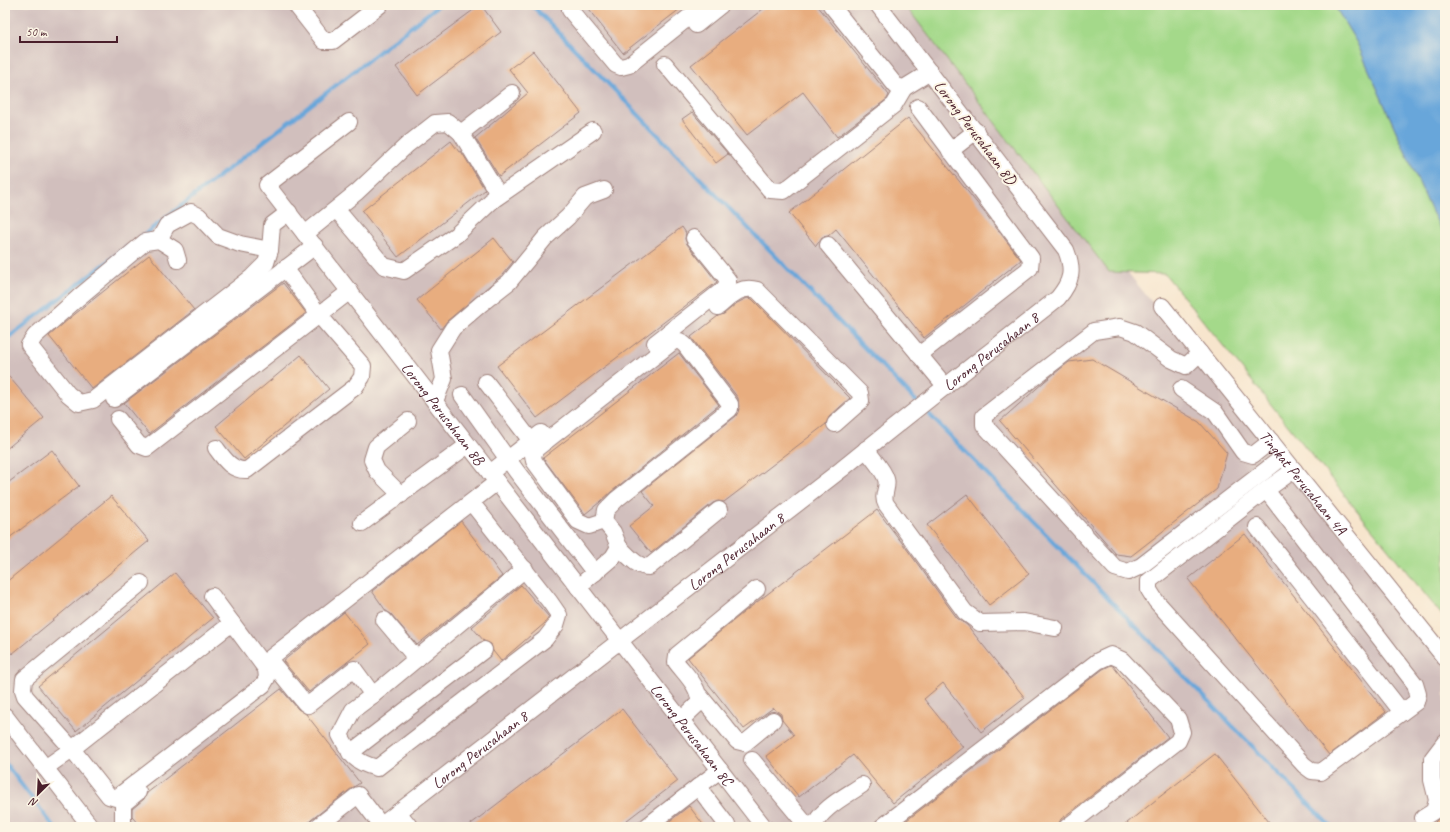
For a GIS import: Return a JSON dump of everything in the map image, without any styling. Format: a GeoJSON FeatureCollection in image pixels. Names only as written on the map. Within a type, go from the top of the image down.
{"type":"FeatureCollection","features":[{"type":"Feature","properties":{"kind":"street"},"geometry":{"type":"LineString","coordinates":[[296,5],[324,41],[333,41],[380,5]]}},
{"type":"Feature","properties":{"kind":"street"},"geometry":{"type":"LineString","coordinates":[[570,10],[616,65],[622,67],[629,65],[704,5]]}},
{"type":"Feature","properties":{"kind":"street"},"geometry":{"type":"LineString","coordinates":[[680,38],[722,5]]}},
{"type":"Feature","properties":{"kind":"street"},"geometry":{"type":"LineString","coordinates":[[831,5],[896,86],[904,88]]}},
{"type":"Feature","properties":{"kind":"street","name":"Lorong Perusahaan 8D"},"geometry":{"type":"LineString","coordinates":[[878,5],[1066,250],[1071,261]]}},
{"type":"Feature","properties":{"kind":"street"},"geometry":{"type":"LineString","coordinates":[[665,64],[770,190],[784,191],[894,105],[904,88],[930,72]]}},
{"type":"Feature","properties":{"kind":"street"},"geometry":{"type":"LineString","coordinates":[[461,133],[512,93]]}},
{"type":"Feature","properties":{"kind":"street"},"geometry":{"type":"LineString","coordinates":[[918,107],[1031,258],[1030,268],[919,355]]}},
{"type":"Feature","properties":{"kind":"street","name":"Lorong Perusahaan 8B"},"geometry":{"type":"LineString","coordinates":[[349,122],[267,185],[620,641]]}},
{"type":"Feature","properties":{"kind":"street"},"geometry":{"type":"LineString","coordinates":[[114,399],[285,268],[336,209],[357,192],[407,145],[435,123],[448,122],[461,133],[496,190],[493,200]]}},
{"type":"Feature","properties":{"kind":"street"},"geometry":{"type":"LineString","coordinates":[[336,209],[384,266],[404,271],[456,235],[493,200],[592,131]]}},
{"type":"Feature","properties":{"kind":"street"},"geometry":{"type":"LineString","coordinates":[[950,151],[976,131]]}},
{"type":"Feature","properties":{"kind":"street"},"geometry":{"type":"LineString","coordinates":[[435,401],[444,379],[439,350],[453,328],[509,282],[546,238],[568,217],[585,197],[604,190]]}},
{"type":"Feature","properties":{"kind":"street"},"geometry":{"type":"LineString","coordinates":[[159,240],[167,225],[191,212],[200,216],[218,236],[240,244],[270,250]]}},
{"type":"Feature","properties":{"kind":"street"},"geometry":{"type":"LineString","coordinates":[[178,260],[175,250],[159,240],[145,242],[35,336],[29,346],[68,394],[79,403],[93,400],[252,277],[266,263],[270,250],[272,225],[289,212]]}},
{"type":"Feature","properties":{"kind":"street"},"geometry":{"type":"LineString","coordinates":[[372,695],[354,669],[308,705],[269,659],[472,502],[494,478],[508,459],[725,288],[728,280],[694,238]]}},
{"type":"Feature","properties":{"kind":"street"},"geometry":{"type":"LineString","coordinates":[[828,246],[919,355],[941,391]]}},
{"type":"Feature","properties":{"kind":"street","name":"Lorong Perusahaan 8"},"geometry":{"type":"LineString","coordinates":[[380,826],[866,450],[890,429],[941,391],[1058,298],[1067,287],[1071,274],[1071,261]]}},
{"type":"Feature","properties":{"kind":"street"},"geometry":{"type":"LineString","coordinates":[[216,448],[228,463],[239,471],[247,470],[355,387],[362,377],[363,366],[319,315],[285,268]]}},
{"type":"Feature","properties":{"kind":"street"},"geometry":{"type":"LineString","coordinates":[[604,521],[589,526],[578,521],[534,461],[533,455],[536,449],[739,290],[749,288],[758,290],[860,393],[861,401],[835,424]]}},
{"type":"Feature","properties":{"kind":"street"},"geometry":{"type":"LineString","coordinates":[[118,419],[139,445],[147,448],[350,291]]}},
{"type":"Feature","properties":{"kind":"street","name":"Tingkat Perusahaan 4A"},"geometry":{"type":"LineString","coordinates":[[1162,306],[1445,658]]}},
{"type":"Feature","properties":{"kind":"street"},"geometry":{"type":"LineString","coordinates":[[1200,353],[1186,366],[1171,359],[1135,332],[1120,327],[1094,331],[984,416],[984,425],[1115,568],[1128,572],[1141,566],[1283,457]]}},
{"type":"Feature","properties":{"kind":"street"},"geometry":{"type":"LineString","coordinates":[[674,341],[680,341],[685,345],[730,404],[730,409],[617,499],[606,510],[604,521],[613,532],[618,546],[635,563],[642,567],[649,567],[719,510]]}},
{"type":"Feature","properties":{"kind":"street"},"geometry":{"type":"LineString","coordinates":[[486,382],[531,441]]}},
{"type":"Feature","properties":{"kind":"street"},"geometry":{"type":"LineString","coordinates":[[1181,389],[1215,412],[1243,452],[1253,455],[1271,442]]}},
{"type":"Feature","properties":{"kind":"street"},"geometry":{"type":"LineString","coordinates":[[462,395],[508,459],[595,573]]}},
{"type":"Feature","properties":{"kind":"street"},"geometry":{"type":"LineString","coordinates":[[401,495],[377,471],[372,460],[376,447],[408,421]]}},
{"type":"Feature","properties":{"kind":"street"},"geometry":{"type":"LineString","coordinates":[[362,523],[468,445]]}},
{"type":"Feature","properties":{"kind":"street"},"geometry":{"type":"LineString","coordinates":[[866,450],[886,478],[887,484],[884,494],[886,504],[965,612],[980,623],[1024,622],[1056,628]]}},
{"type":"Feature","properties":{"kind":"street"},"geometry":{"type":"LineString","coordinates":[[1266,490],[1415,684],[1418,694],[1416,702],[1321,772],[1312,771],[1304,765],[1161,607],[1149,590],[1149,581],[1266,490],[1294,470]]}},
{"type":"Feature","properties":{"kind":"street"},"geometry":{"type":"LineString","coordinates":[[472,502],[525,569],[559,615],[556,625],[545,639],[378,768],[363,764],[350,753],[340,735],[353,710],[525,569]]}},
{"type":"Feature","properties":{"kind":"street"},"geometry":{"type":"LineString","coordinates":[[1257,527],[1402,712]]}},
{"type":"Feature","properties":{"kind":"street"},"geometry":{"type":"LineString","coordinates":[[578,587],[613,557],[618,546]]}},
{"type":"Feature","properties":{"kind":"street"},"geometry":{"type":"LineString","coordinates":[[141,583],[24,678],[23,690],[25,696],[72,749],[109,796],[116,798],[263,685],[267,678],[266,669],[212,596]]}},
{"type":"Feature","properties":{"kind":"street"},"geometry":{"type":"LineString","coordinates":[[757,589],[677,655],[676,662],[696,688],[700,696],[737,741],[745,743],[773,720]]}},
{"type":"Feature","properties":{"kind":"street"},"geometry":{"type":"LineString","coordinates":[[384,620],[417,659]]}},
{"type":"Feature","properties":{"kind":"street"},"geometry":{"type":"LineString","coordinates":[[45,768],[72,749],[232,623]]}},
{"type":"Feature","properties":{"kind":"street","name":"Lorong Perusahaan 8C"},"geometry":{"type":"LineString","coordinates":[[620,641],[764,827]]}},
{"type":"Feature","properties":{"kind":"street"},"geometry":{"type":"LineString","coordinates":[[350,753],[484,650]]}},
{"type":"Feature","properties":{"kind":"street"},"geometry":{"type":"LineString","coordinates":[[882,827],[1098,661],[1111,655],[1122,660],[1178,719],[1182,732],[1178,741],[1067,827]]}},
{"type":"Feature","properties":{"kind":"street"},"geometry":{"type":"LineString","coordinates":[[681,720],[699,703],[700,696]]}},
{"type":"Feature","properties":{"kind":"street"},"geometry":{"type":"LineString","coordinates":[[5,716],[91,827]]}},
{"type":"Feature","properties":{"kind":"street"},"geometry":{"type":"LineString","coordinates":[[1423,818],[1434,811],[1437,800],[1432,780],[1432,759],[1445,742]]}},
{"type":"Feature","properties":{"kind":"street"},"geometry":{"type":"LineString","coordinates":[[752,760],[808,827]]}},
{"type":"Feature","properties":{"kind":"street"},"geometry":{"type":"LineString","coordinates":[[123,827],[122,804],[177,762]]}},
{"type":"Feature","properties":{"kind":"street"},"geometry":{"type":"LineString","coordinates":[[646,827],[720,770]]}},
{"type":"Feature","properties":{"kind":"street"},"geometry":{"type":"LineString","coordinates":[[814,827],[816,820],[826,810],[862,785]]}},
{"type":"Feature","properties":{"kind":"street"},"geometry":{"type":"LineString","coordinates":[[698,787],[727,825]]}},
{"type":"Feature","properties":{"kind":"street"},"geometry":{"type":"LineString","coordinates":[[317,827],[358,795],[380,826]]}},
{"type":"Feature","properties":{"kind":"street"},"geometry":{"type":"LineString","coordinates":[[398,812],[410,827]]}},
{"type":"Feature","properties":{"kind":"shaded area"},"geometry":{"type":"Polygon","coordinates":[[[5,5],[909,5],[1445,661],[1445,827],[5,827],[5,5]]]}},
{"type":"Feature","properties":{"kind":"green space"},"geometry":{"type":"Polygon","coordinates":[[[905,5],[1334,5],[1357,43],[1432,212],[1445,236],[1445,619],[1165,274],[1109,272],[905,5]]]}},
{"type":"Feature","properties":{"kind":"water"},"geometry":{"type":"Polygon","coordinates":[[[1334,5],[1445,5],[1445,236],[1432,212],[1357,43],[1334,5]]]}},
{"type":"Feature","properties":{"kind":"building"},"geometry":{"type":"Polygon","coordinates":[[[480,5],[501,32],[417,95],[396,67],[480,5]]]}},
{"type":"Feature","properties":{"kind":"building"},"geometry":{"type":"Polygon","coordinates":[[[585,5],[685,5],[623,53],[585,5]]]}},
{"type":"Feature","properties":{"kind":"building"},"geometry":{"type":"Polygon","coordinates":[[[768,5],[817,5],[889,95],[887,99],[837,137],[803,92],[747,135],[691,65],[768,5]]]}},
{"type":"Feature","properties":{"kind":"building"},"geometry":{"type":"Polygon","coordinates":[[[533,51],[581,113],[499,176],[475,138],[528,93],[509,69],[533,51]]]}},
{"type":"Feature","properties":{"kind":"building"},"geometry":{"type":"Polygon","coordinates":[[[692,112],[728,154],[716,163],[682,119],[692,112]]]}},
{"type":"Feature","properties":{"kind":"building"},"geometry":{"type":"Polygon","coordinates":[[[908,118],[1021,260],[924,338],[836,229],[828,236],[822,237],[816,246],[789,213],[908,118]]]}},
{"type":"Feature","properties":{"kind":"building"},"geometry":{"type":"Polygon","coordinates":[[[451,141],[459,152],[461,151],[485,190],[398,257],[362,211],[451,141]]]}},
{"type":"Feature","properties":{"kind":"building"},"geometry":{"type":"Polygon","coordinates":[[[682,227],[686,233],[685,239],[687,244],[717,282],[537,418],[497,366],[682,227]]]}},
{"type":"Feature","properties":{"kind":"building"},"geometry":{"type":"Polygon","coordinates":[[[494,238],[513,262],[502,275],[447,321],[441,329],[417,300],[494,238]]]}},
{"type":"Feature","properties":{"kind":"building"},"geometry":{"type":"Polygon","coordinates":[[[149,255],[194,310],[92,389],[49,336],[149,255]]]}},
{"type":"Feature","properties":{"kind":"building"},"geometry":{"type":"Polygon","coordinates":[[[283,283],[306,313],[149,434],[124,403],[283,283]]]}},
{"type":"Feature","properties":{"kind":"building"},"geometry":{"type":"Polygon","coordinates":[[[747,298],[752,299],[850,398],[829,417],[826,424],[724,502],[718,501],[713,503],[651,553],[629,526],[654,506],[642,491],[736,416],[739,409],[738,398],[691,337],[718,316],[724,314],[737,303],[747,298]]]}},
{"type":"Feature","properties":{"kind":"building"},"geometry":{"type":"Polygon","coordinates":[[[679,353],[719,405],[585,514],[543,458],[679,353]]]}},
{"type":"Feature","properties":{"kind":"building"},"geometry":{"type":"Polygon","coordinates":[[[301,355],[329,389],[244,459],[216,426],[301,355]]]}},
{"type":"Feature","properties":{"kind":"building"},"geometry":{"type":"Polygon","coordinates":[[[1092,359],[1199,422],[1227,453],[1217,489],[1131,556],[1116,554],[1000,421],[1069,362],[1092,359]]]}},
{"type":"Feature","properties":{"kind":"building"},"geometry":{"type":"Polygon","coordinates":[[[5,372],[44,418],[5,450],[5,372]]]}},
{"type":"Feature","properties":{"kind":"building"},"geometry":{"type":"Polygon","coordinates":[[[52,450],[79,486],[5,541],[5,485],[52,450]]]}},
{"type":"Feature","properties":{"kind":"building"},"geometry":{"type":"Polygon","coordinates":[[[967,494],[1029,574],[989,605],[927,525],[967,494]]]}},
{"type":"Feature","properties":{"kind":"building"},"geometry":{"type":"Polygon","coordinates":[[[111,496],[149,541],[12,654],[5,646],[5,583],[111,496]]]}},
{"type":"Feature","properties":{"kind":"building"},"geometry":{"type":"Polygon","coordinates":[[[877,510],[957,618],[967,625],[1025,698],[981,732],[943,683],[924,699],[963,747],[893,803],[853,755],[799,797],[766,756],[794,735],[782,720],[781,714],[773,708],[744,729],[688,658],[744,612],[877,510]]]}},
{"type":"Feature","properties":{"kind":"building"},"geometry":{"type":"Polygon","coordinates":[[[461,521],[502,576],[417,645],[391,614],[386,611],[372,591],[461,521]]]}},
{"type":"Feature","properties":{"kind":"building"},"geometry":{"type":"Polygon","coordinates":[[[1245,534],[1386,712],[1329,755],[1188,579],[1245,534]]]}},
{"type":"Feature","properties":{"kind":"building"},"geometry":{"type":"Polygon","coordinates":[[[175,573],[213,618],[76,731],[38,686],[175,573]]]}},
{"type":"Feature","properties":{"kind":"building"},"geometry":{"type":"Polygon","coordinates":[[[521,585],[549,617],[545,623],[501,661],[493,651],[491,644],[484,641],[472,627],[521,585]]]}},
{"type":"Feature","properties":{"kind":"building"},"geometry":{"type":"Polygon","coordinates":[[[344,612],[370,644],[309,692],[283,661],[344,612]]]}},
{"type":"Feature","properties":{"kind":"building"},"geometry":{"type":"Polygon","coordinates":[[[1111,665],[1168,737],[1061,819],[1057,827],[898,827],[1103,669],[1111,665]]]}},
{"type":"Feature","properties":{"kind":"building"},"geometry":{"type":"Polygon","coordinates":[[[281,689],[298,709],[306,714],[360,783],[304,827],[141,827],[132,817],[132,809],[144,799],[147,793],[281,689]]]}},
{"type":"Feature","properties":{"kind":"building"},"geometry":{"type":"Polygon","coordinates":[[[622,709],[678,781],[618,827],[467,827],[622,709]]]}},
{"type":"Feature","properties":{"kind":"building"},"geometry":{"type":"Polygon","coordinates":[[[1215,754],[1273,827],[1122,827],[1157,799],[1215,754]]]}},
{"type":"Feature","properties":{"kind":"building"},"geometry":{"type":"Polygon","coordinates":[[[689,806],[705,827],[662,827],[689,806]]]}},
{"type":"Feature","properties":{"kind":"building"},"geometry":{"type":"Polygon","coordinates":[[[1445,807],[1445,827],[1439,827],[1435,822],[1443,814],[1445,807]]]}},
{"type":"Feature","properties":{"kind":"waterway"},"geometry":{"type":"LineString","coordinates":[[141,237],[439,5]]}},
{"type":"Feature","properties":{"kind":"waterway"},"geometry":{"type":"LineString","coordinates":[[532,5],[919,404]]}},
{"type":"Feature","properties":{"kind":"waterway"},"geometry":{"type":"LineString","coordinates":[[5,340],[127,247]]}},
{"type":"Feature","properties":{"kind":"waterway"},"geometry":{"type":"LineString","coordinates":[[924,409],[1331,827]]}},
{"type":"Feature","properties":{"kind":"waterway"},"geometry":{"type":"LineString","coordinates":[[5,763],[54,827]]}}]}
